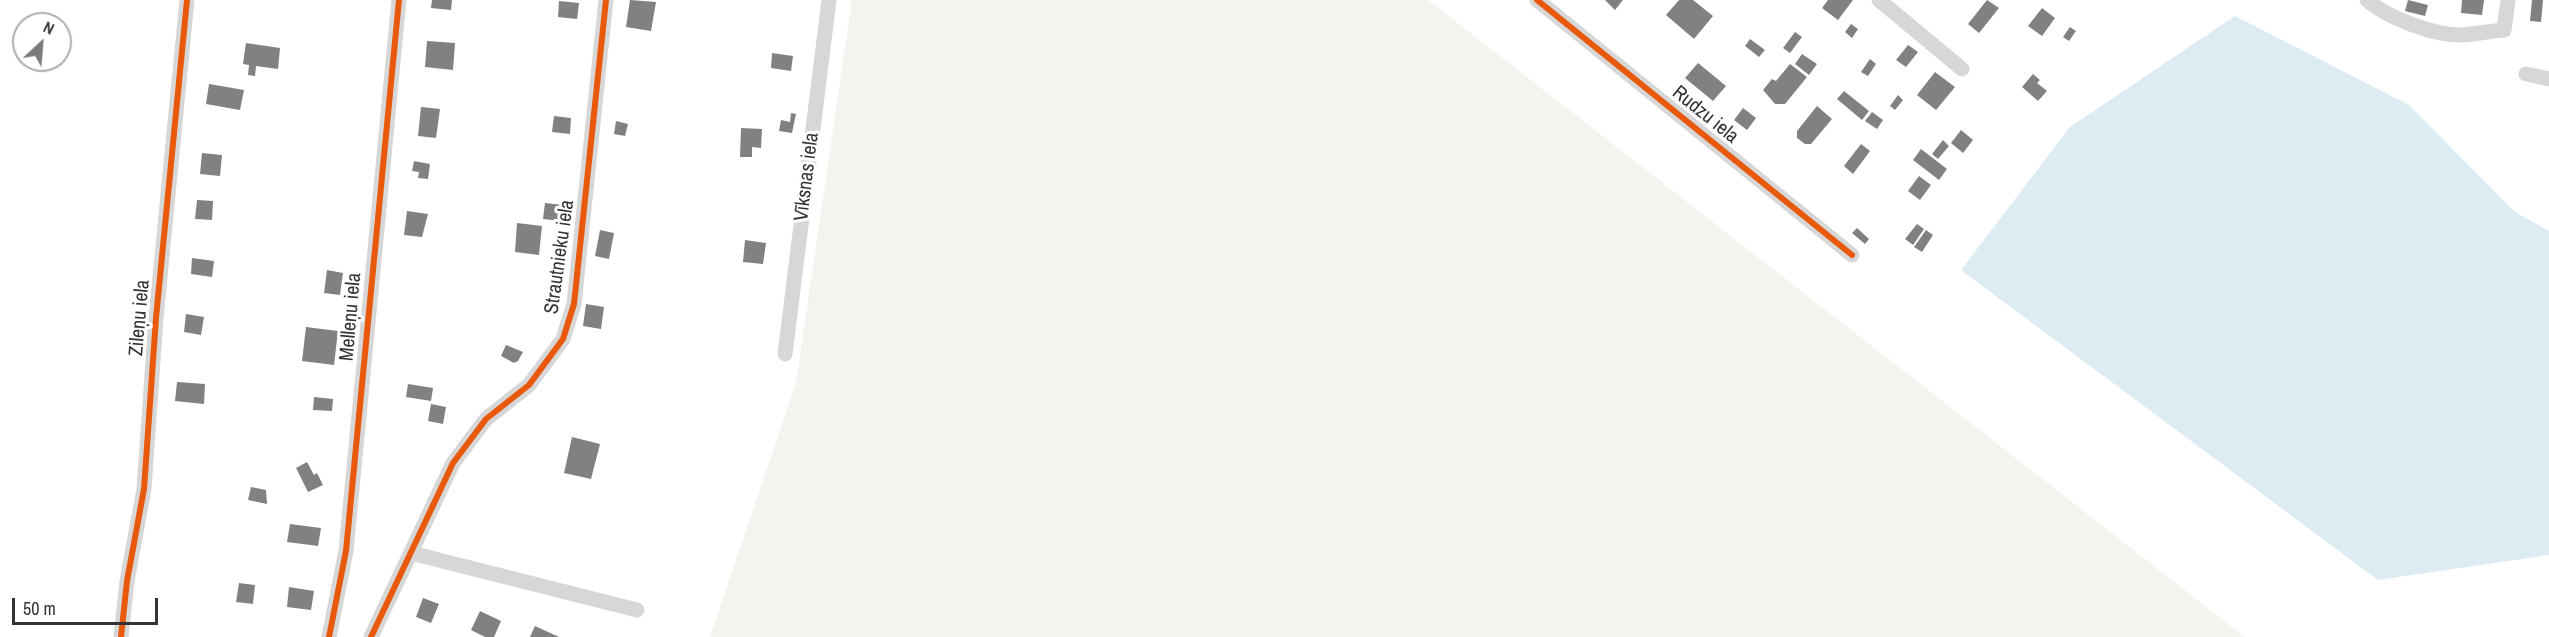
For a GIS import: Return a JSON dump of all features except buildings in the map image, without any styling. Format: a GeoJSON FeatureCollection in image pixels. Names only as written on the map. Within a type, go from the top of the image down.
{"type":"FeatureCollection","features":[{"type":"Feature","properties":{"kind":"street","name":"Zileņu iela"},"geometry":{"type":"LineString","coordinates":[[121,637],[127,581],[144,489],[156,318],[187,0]]}},
{"type":"Feature","properties":{"kind":"street","name":"Melleņu iela"},"geometry":{"type":"LineString","coordinates":[[329,637],[346,551],[399,0]]}},
{"type":"Feature","properties":{"kind":"street","name":"Strautnieku iela"},"geometry":{"type":"LineString","coordinates":[[371,637],[453,464],[486,419],[529,385],[563,339],[574,304],[606,0]]}},
{"type":"Feature","properties":{"kind":"street","name":"Vīksnas iela"},"geometry":{"type":"LineString","coordinates":[[785,354],[829,0]]}},
{"type":"Feature","properties":{"kind":"street","name":"Rudzu iela"},"geometry":{"type":"LineString","coordinates":[[1537,0],[1852,255]]}},
{"type":"Feature","properties":{"kind":"street"},"geometry":{"type":"LineString","coordinates":[[1879,0],[1962,69]]}},
{"type":"Feature","properties":{"kind":"street"},"geometry":{"type":"LineString","coordinates":[[2367,0],[2378,9],[2418,26],[2459,35],[2504,30],[2508,0]]}},
{"type":"Feature","properties":{"kind":"street"},"geometry":{"type":"LineString","coordinates":[[2526,74],[2549,79]]}},
{"type":"Feature","properties":{"kind":"street"},"geometry":{"type":"LineString","coordinates":[[411,553],[637,610]]}},
{"type":"Feature","properties":{"kind":"shaded area"},"geometry":{"type":"Polygon","coordinates":[[[852,0],[1428,0],[2245,637],[710,637],[796,383],[852,0]]]}},
{"type":"Feature","properties":{"kind":"shaded area"},"geometry":{"type":"Polygon","coordinates":[[[2235,16],[2409,105],[2515,212],[2549,231],[2549,555],[2378,580],[1961,270],[2070,127],[2235,16]]]}},
{"type":"Feature","properties":{"kind":"cycle path"},"geometry":{"type":"LineString","coordinates":[[121,637],[127,581],[144,489],[156,318],[187,0]]}},
{"type":"Feature","properties":{"kind":"cycle path"},"geometry":{"type":"LineString","coordinates":[[329,637],[346,551],[399,0]]}},
{"type":"Feature","properties":{"kind":"cycle path"},"geometry":{"type":"LineString","coordinates":[[371,637],[453,463],[486,419],[529,385],[563,339],[574,304],[606,0]]}},
{"type":"Feature","properties":{"kind":"cycle path"},"geometry":{"type":"LineString","coordinates":[[1537,0],[1852,255]]}}]}
